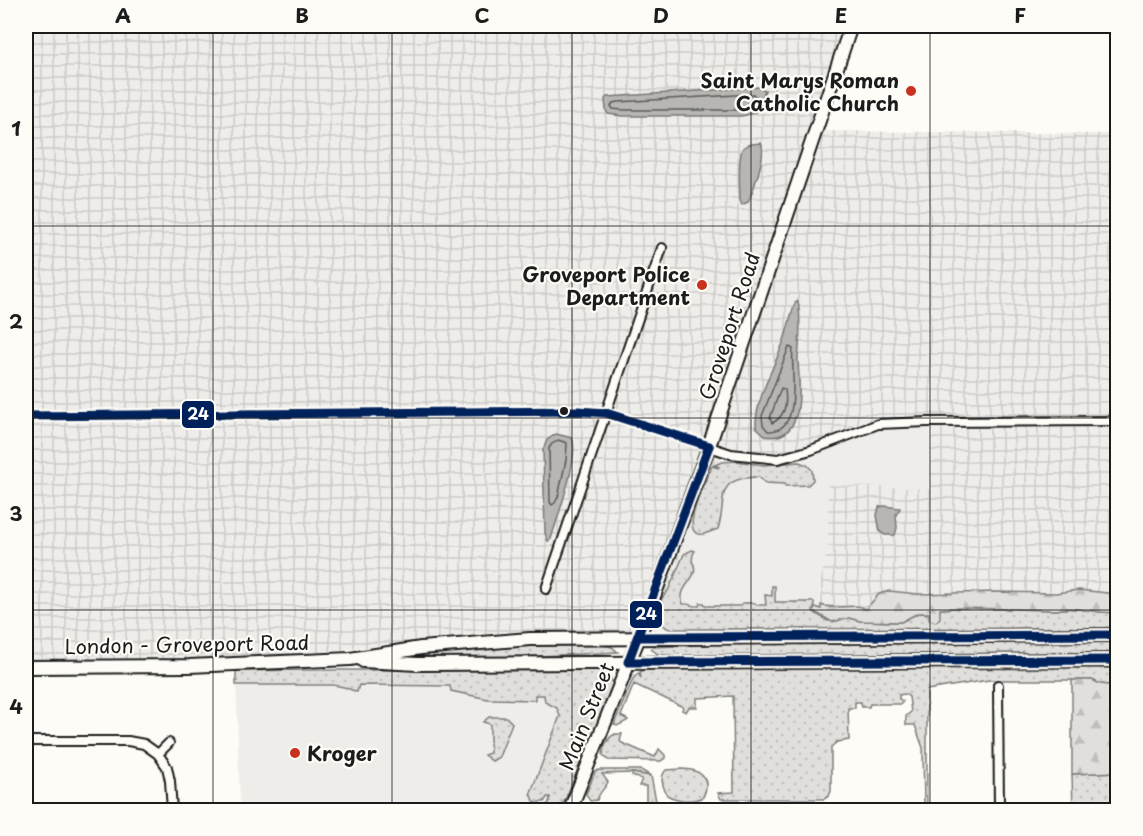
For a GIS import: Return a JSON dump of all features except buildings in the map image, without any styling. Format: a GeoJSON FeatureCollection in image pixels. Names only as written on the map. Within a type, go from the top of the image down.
{"type":"FeatureCollection","features":[{"type":"Feature","properties":{"kind":"main road","name":"Groveport Road"},"geometry":{"type":"LineString","coordinates":[[639,637],[709,446],[851,26]]}},
{"type":"Feature","properties":{"kind":"main road"},"geometry":{"type":"LineString","coordinates":[[350,659],[392,651],[491,641],[639,637],[1118,635]]}},
{"type":"Feature","properties":{"kind":"main road","name":"Main Street"},"geometry":{"type":"LineString","coordinates":[[570,810],[639,637]]}},
{"type":"Feature","properties":{"kind":"main road"},"geometry":{"type":"LineString","coordinates":[[350,659],[417,664],[1118,660]]}},
{"type":"Feature","properties":{"kind":"main road","name":"London - Groveport Road"},"geometry":{"type":"LineString","coordinates":[[26,666],[189,666],[350,659]]}},
{"type":"Feature","properties":{"kind":"street"},"geometry":{"type":"LineString","coordinates":[[546,589],[662,248]]}},
{"type":"Feature","properties":{"kind":"street"},"geometry":{"type":"LineString","coordinates":[[26,416],[537,411],[606,413],[731,454],[778,459],[819,447],[878,424],[1118,422]]}},
{"type":"Feature","properties":{"kind":"street"},"geometry":{"type":"LineString","coordinates":[[998,685],[999,810]]}},
{"type":"Feature","properties":{"kind":"street"},"geometry":{"type":"LineString","coordinates":[[26,741],[137,741],[144,744],[163,759],[170,774],[171,810]]}},
{"type":"Feature","properties":{"kind":"street"},"geometry":{"type":"LineString","coordinates":[[158,754],[169,743]]}},
{"type":"Feature","properties":{"kind":"shaded area"},"geometry":{"type":"Polygon","coordinates":[[[26,26],[851,26],[815,131],[1117,134],[1117,594],[1079,590],[1056,593],[918,594],[889,591],[879,594],[866,609],[862,606],[836,608],[821,605],[821,579],[828,547],[828,485],[930,489],[931,428],[909,427],[873,433],[799,462],[764,465],[728,460],[713,463],[705,478],[668,591],[662,598],[658,612],[664,627],[669,629],[514,632],[450,637],[309,654],[236,659],[236,671],[26,671],[26,26]]]}},
{"type":"Feature","properties":{"kind":"shaded area"},"geometry":{"type":"Polygon","coordinates":[[[909,427],[931,428],[930,489],[828,547],[821,579],[820,629],[669,629],[662,598],[705,478],[713,463],[728,460],[754,464],[799,462],[873,433],[909,427]]]}},
{"type":"Feature","properties":{"kind":"shaded area"},"geometry":{"type":"Polygon","coordinates":[[[601,670],[610,673],[615,682],[602,721],[590,740],[560,810],[240,810],[236,671],[601,670]]]}},
{"type":"Feature","properties":{"kind":"green space"},"geometry":{"type":"Polygon","coordinates":[[[736,461],[764,465],[799,462],[812,470],[813,480],[808,485],[785,486],[785,484],[765,483],[759,477],[734,481],[725,492],[718,529],[703,534],[696,533],[692,521],[694,511],[712,466],[718,468],[714,465],[736,461]]]}},
{"type":"Feature","properties":{"kind":"green space"},"geometry":{"type":"Polygon","coordinates":[[[695,551],[692,561],[694,572],[683,592],[683,604],[740,606],[743,603],[755,603],[766,605],[765,595],[772,596],[772,586],[775,586],[775,602],[814,602],[815,613],[828,621],[849,618],[860,621],[901,622],[918,613],[939,614],[940,609],[955,608],[1072,609],[1117,612],[1118,628],[669,629],[659,622],[658,613],[662,598],[668,591],[684,554],[695,551]]]}},
{"type":"Feature","properties":{"kind":"green space"},"geometry":{"type":"Polygon","coordinates":[[[1079,590],[1117,594],[1117,612],[1072,609],[955,608],[940,609],[940,618],[936,622],[929,620],[929,613],[918,613],[901,622],[860,621],[849,618],[832,622],[813,611],[815,607],[821,609],[821,605],[827,607],[857,606],[866,609],[879,594],[889,591],[918,594],[1056,593],[1079,590]]]}},
{"type":"Feature","properties":{"kind":"green space"},"geometry":{"type":"Polygon","coordinates":[[[1118,640],[1117,655],[674,657],[658,654],[651,649],[654,647],[768,642],[1118,640]]]}},
{"type":"Feature","properties":{"kind":"green space"},"geometry":{"type":"Polygon","coordinates":[[[599,644],[612,647],[618,652],[501,658],[391,657],[521,645],[599,644]]]}},
{"type":"Feature","properties":{"kind":"green space"},"geometry":{"type":"Polygon","coordinates":[[[1117,668],[1117,686],[1100,684],[1092,680],[989,680],[927,690],[927,810],[656,810],[652,804],[656,801],[662,806],[672,808],[924,806],[923,748],[915,725],[906,725],[906,716],[911,712],[909,697],[905,694],[899,695],[899,699],[903,701],[901,704],[870,704],[869,707],[862,707],[861,702],[855,702],[855,708],[848,708],[849,740],[837,742],[831,747],[831,791],[824,799],[721,799],[718,793],[734,792],[733,696],[697,698],[697,707],[689,707],[686,712],[682,710],[683,707],[634,684],[621,716],[628,720],[617,726],[614,724],[633,679],[638,673],[641,678],[640,672],[645,670],[1117,668]]]}},
{"type":"Feature","properties":{"kind":"green space"},"geometry":{"type":"Polygon","coordinates":[[[601,670],[608,673],[607,677],[609,675],[614,686],[564,802],[558,807],[549,809],[541,807],[549,803],[550,797],[537,805],[530,795],[560,716],[557,708],[545,702],[544,695],[535,695],[535,700],[488,699],[451,691],[450,686],[359,685],[357,692],[333,685],[236,685],[236,671],[601,670]]]}},
{"type":"Feature","properties":{"kind":"green space"},"geometry":{"type":"Polygon","coordinates":[[[1072,680],[1092,680],[1100,684],[1117,686],[1117,772],[1072,774],[1072,680]]]}},
{"type":"Feature","properties":{"kind":"green space"},"geometry":{"type":"Polygon","coordinates":[[[489,717],[506,717],[512,723],[499,757],[492,761],[484,755],[490,753],[490,724],[483,722],[489,717]]]}},
{"type":"Feature","properties":{"kind":"green space"},"geometry":{"type":"Polygon","coordinates":[[[615,734],[622,734],[620,741],[622,743],[655,757],[659,749],[665,758],[661,761],[608,760],[603,755],[604,749],[608,740],[615,734]]]}},
{"type":"Feature","properties":{"kind":"green space"},"geometry":{"type":"Polygon","coordinates":[[[599,770],[641,770],[651,776],[634,773],[602,774],[608,782],[597,800],[590,801],[586,794],[595,772],[599,770]]]}},
{"type":"Feature","properties":{"kind":"green space"},"geometry":{"type":"Polygon","coordinates":[[[666,770],[694,771],[703,776],[706,785],[703,797],[685,800],[667,795],[662,782],[664,773],[666,770]]]}},
{"type":"Feature","properties":{"kind":"green space"},"geometry":{"type":"Polygon","coordinates":[[[1117,772],[1117,810],[1073,810],[1072,774],[1117,772]]]}},
{"type":"Feature","properties":{"kind":"green space"},"geometry":{"type":"Polygon","coordinates":[[[632,773],[651,776],[656,801],[652,804],[656,810],[627,810],[633,807],[646,807],[646,786],[639,786],[642,779],[632,776],[632,773]]]}},
{"type":"Feature","properties":{"kind":"water"},"geometry":{"type":"Polygon","coordinates":[[[759,87],[765,90],[759,109],[741,116],[622,116],[608,114],[606,110],[605,99],[607,97],[759,87]]]}},
{"type":"Feature","properties":{"kind":"water"},"geometry":{"type":"Polygon","coordinates":[[[761,143],[762,155],[759,172],[748,202],[742,205],[739,181],[741,152],[747,145],[761,143]]]}},
{"type":"Feature","properties":{"kind":"water"},"geometry":{"type":"Polygon","coordinates":[[[798,301],[800,324],[797,410],[794,422],[788,431],[779,436],[766,436],[756,427],[759,406],[785,338],[795,303],[798,301]]]}},
{"type":"Feature","properties":{"kind":"water"},"geometry":{"type":"Polygon","coordinates":[[[556,434],[572,438],[574,447],[562,503],[551,539],[548,541],[545,533],[543,450],[547,440],[556,434]]]}},
{"type":"Feature","properties":{"kind":"water"},"geometry":{"type":"Polygon","coordinates":[[[879,507],[900,508],[896,515],[895,535],[885,535],[880,532],[877,515],[879,507]]]}},
{"type":"Feature","properties":{"kind":"transit line","name":"24"},"geometry":{"type":"LineString","coordinates":[[26,416],[578,411],[606,413],[709,446]]}},
{"type":"Feature","properties":{"kind":"transit line","name":"24"},"geometry":{"type":"LineString","coordinates":[[709,446],[628,662],[1118,660]]}},
{"type":"Feature","properties":{"kind":"transit line","name":"24"},"geometry":{"type":"LineString","coordinates":[[639,637],[1118,635]]}},
{"type":"Feature","properties":{"kind":"place","name":"Saint Marys Roman Catholic Church"},"geometry":{"type":"Point","coordinates":[911,91]}},
{"type":"Feature","properties":{"kind":"place","name":"Groveport Police Department"},"geometry":{"type":"Point","coordinates":[702,285]}},
{"type":"Feature","properties":{"kind":"place","name":"Kroger"},"geometry":{"type":"Point","coordinates":[295,753]}}]}
